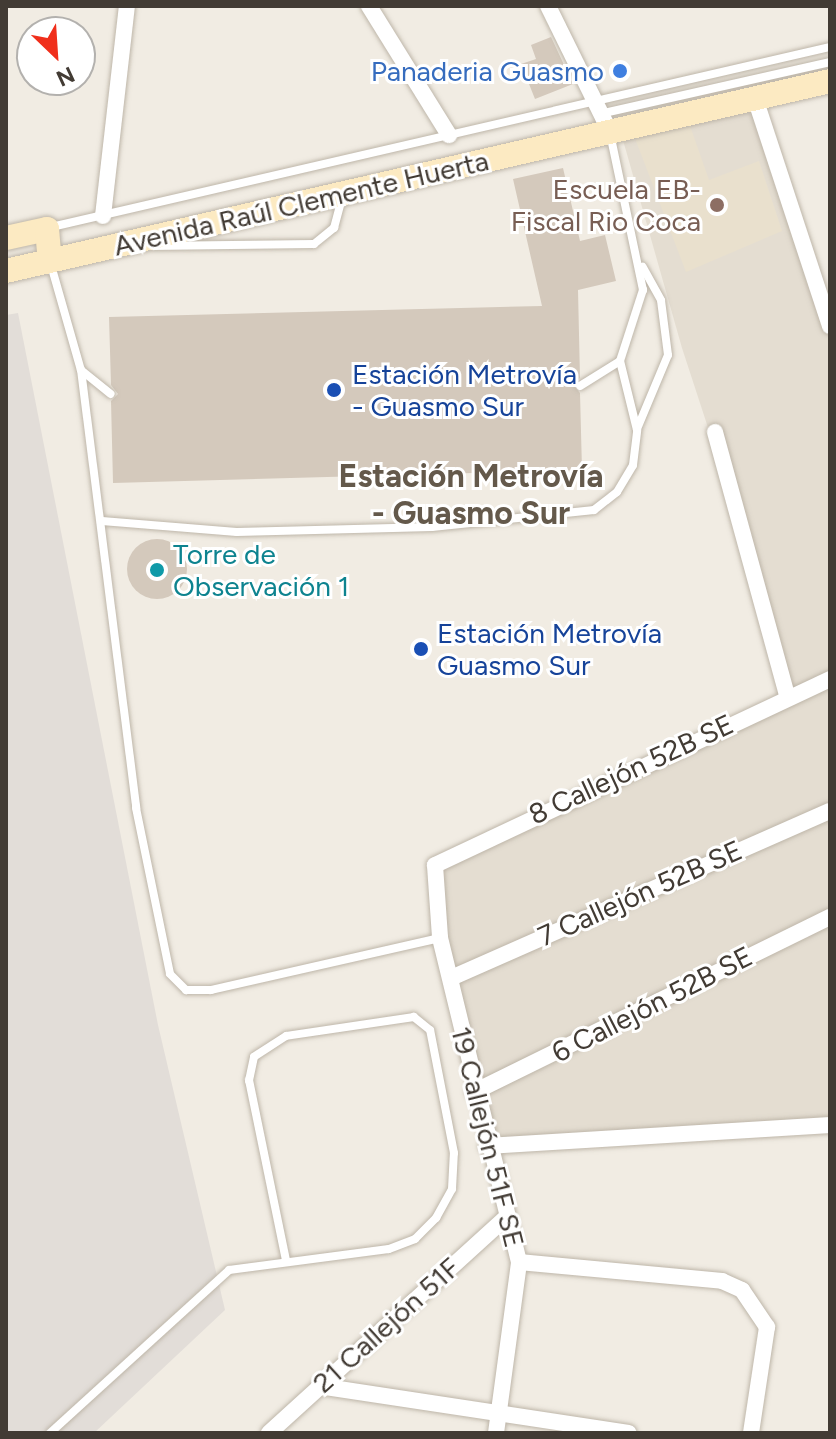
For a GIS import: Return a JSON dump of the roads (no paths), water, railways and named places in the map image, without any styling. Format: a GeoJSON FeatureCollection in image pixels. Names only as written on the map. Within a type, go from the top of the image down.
{"type":"FeatureCollection","features":[{"type":"Feature","properties":{"kind":"street"},"geometry":{"type":"LineString","coordinates":[[103,216],[127,6]]}},
{"type":"Feature","properties":{"kind":"street"},"geometry":{"type":"LineString","coordinates":[[369,6],[449,135]]}},
{"type":"Feature","properties":{"kind":"street"},"geometry":{"type":"LineString","coordinates":[[548,6],[605,115]]}},
{"type":"Feature","properties":{"kind":"street","name":"Avenida Raúl Clemente Huerta"},"geometry":{"type":"LineString","coordinates":[[6,271],[343,193],[605,115],[755,98],[830,81]]}},
{"type":"Feature","properties":{"kind":"street"},"geometry":{"type":"LineString","coordinates":[[755,98],[830,326]]}},
{"type":"Feature","properties":{"kind":"street"},"geometry":{"type":"LineString","coordinates":[[47,229],[50,261]]}},
{"type":"Feature","properties":{"kind":"street","name":"Avenida Raúl Clemente Huerta"},"geometry":{"type":"LineString","coordinates":[[6,238],[47,229]]}},
{"type":"Feature","properties":{"kind":"street"},"geometry":{"type":"LineString","coordinates":[[715,432],[787,696]]}},
{"type":"Feature","properties":{"kind":"street","name":"8 Callejón 52B SE"},"geometry":{"type":"LineString","coordinates":[[435,865],[787,696],[830,679]]}},
{"type":"Feature","properties":{"kind":"street","name":"7 Callejón 52B SE"},"geometry":{"type":"LineString","coordinates":[[451,978],[830,811]]}},
{"type":"Feature","properties":{"kind":"street","name":"19 Callejón 51F SE"},"geometry":{"type":"LineString","coordinates":[[435,865],[440,937],[487,1146],[519,1262],[496,1433]]}},
{"type":"Feature","properties":{"kind":"street","name":"6 Callejón 52B SE"},"geometry":{"type":"LineString","coordinates":[[474,1092],[830,917]]}},
{"type":"Feature","properties":{"kind":"street"},"geometry":{"type":"LineString","coordinates":[[487,1146],[830,1125]]}},
{"type":"Feature","properties":{"kind":"street","name":"21 Callejón 51F"},"geometry":{"type":"LineString","coordinates":[[269,1433],[505,1218]]}},
{"type":"Feature","properties":{"kind":"street"},"geometry":{"type":"LineString","coordinates":[[519,1262],[722,1281],[742,1290],[767,1327],[751,1433]]}},
{"type":"Feature","properties":{"kind":"street"},"geometry":{"type":"LineString","coordinates":[[319,1386],[628,1433]]}},
{"type":"Feature","properties":{"kind":"lane"},"geometry":{"type":"LineString","coordinates":[[605,115],[830,47]]}},
{"type":"Feature","properties":{"kind":"lane"},"geometry":{"type":"LineString","coordinates":[[605,115],[830,62]]}},
{"type":"Feature","properties":{"kind":"lane","name":"Avenida Raúl Clemente Huerta"},"geometry":{"type":"LineString","coordinates":[[47,229],[449,135],[605,115]]}},
{"type":"Feature","properties":{"kind":"lane"},"geometry":{"type":"LineString","coordinates":[[605,115],[642,264],[643,290],[620,361],[637,430]]}},
{"type":"Feature","properties":{"kind":"lane"},"geometry":{"type":"LineString","coordinates":[[129,243],[171,249],[314,244],[334,228],[343,193]]}},
{"type":"Feature","properties":{"kind":"lane"},"geometry":{"type":"LineString","coordinates":[[50,261],[81,370],[136,808],[170,974],[186,990],[211,990],[440,937]]}},
{"type":"Feature","properties":{"kind":"lane"},"geometry":{"type":"LineString","coordinates":[[102,521],[237,532],[572,516],[617,492],[633,465],[637,430],[668,355],[661,300],[642,264]]}},
{"type":"Feature","properties":{"kind":"lane"},"geometry":{"type":"LineString","coordinates":[[580,386],[620,361]]}},
{"type":"Feature","properties":{"kind":"lane"},"geometry":{"type":"LineString","coordinates":[[81,370],[111,394]]}},
{"type":"Feature","properties":{"kind":"lane"},"geometry":{"type":"LineString","coordinates":[[50,1433],[202,1288],[229,1270],[286,1261],[415,1239],[452,1189],[443,1082],[430,1030],[414,1017],[286,1036],[254,1057],[249,1080],[286,1261]]}},
{"type":"Feature","properties":{"kind":"place","name":"Panaderia Guasmo"},"geometry":{"type":"Point","coordinates":[620,71]}},
{"type":"Feature","properties":{"kind":"place","name":"Escuela EB- Fiscal Rio Coca"},"geometry":{"type":"Point","coordinates":[717,205]}},
{"type":"Feature","properties":{"kind":"place","name":"Estación Metrovía - Guasmo Sur"},"geometry":{"type":"Point","coordinates":[334,390]}},
{"type":"Feature","properties":{"kind":"place","name":"Torre de Observación 1"},"geometry":{"type":"Point","coordinates":[157,570]}},
{"type":"Feature","properties":{"kind":"place","name":"Estación Metrovía Guasmo Sur"},"geometry":{"type":"Point","coordinates":[421,649]}},
{"type":"Feature","properties":{"kind":"district","name":"Estación Metrovía - Guasmo Sur"},"geometry":{"type":"Point","coordinates":[471,496]}}]}
